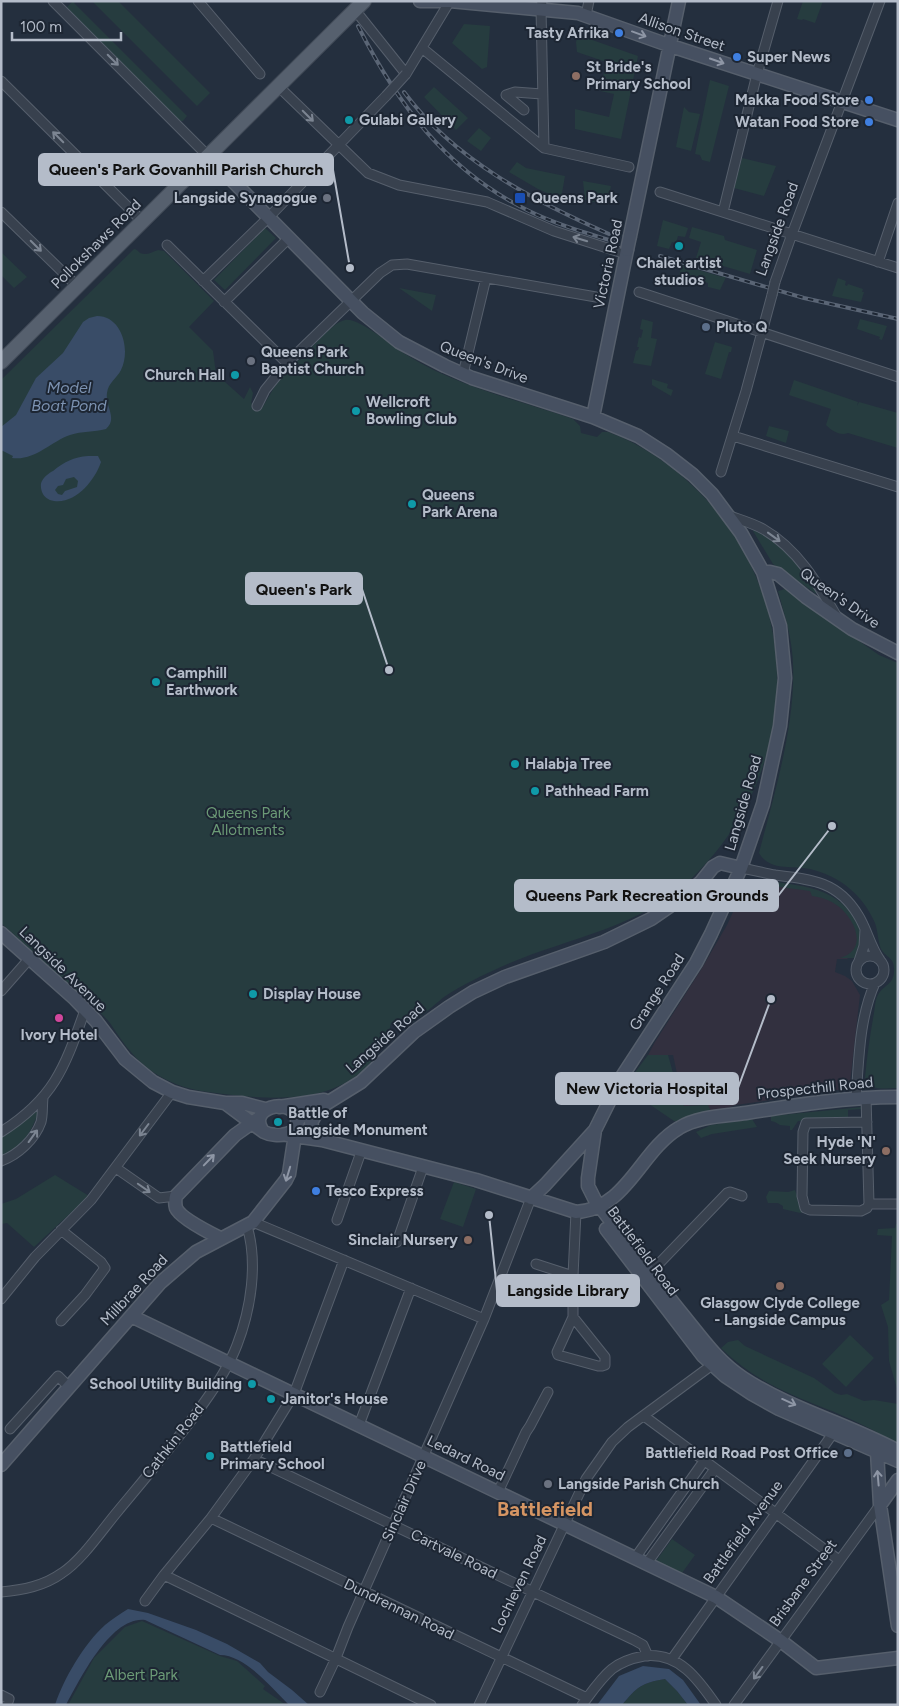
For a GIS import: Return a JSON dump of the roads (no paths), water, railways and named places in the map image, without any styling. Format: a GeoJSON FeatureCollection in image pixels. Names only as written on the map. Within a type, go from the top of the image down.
{"type":"FeatureCollection","features":[{"type":"Feature","properties":{"kind":"main road","name":"Pollokshaws Road"},"geometry":{"type":"LineString","coordinates":[[2,361],[359,6]]}},
{"type":"Feature","properties":{"kind":"street"},"geometry":{"type":"LineString","coordinates":[[54,1],[208,156]]}},
{"type":"Feature","properties":{"kind":"street"},"geometry":{"type":"LineString","coordinates":[[198,1],[260,74]]}},
{"type":"Feature","properties":{"kind":"street","name":"Allison Street"},"geometry":{"type":"LineString","coordinates":[[420,1],[542,5],[586,15],[670,46],[898,120]]}},
{"type":"Feature","properties":{"kind":"street"},"geometry":{"type":"LineString","coordinates":[[203,281],[268,218],[406,74],[450,1]]}},
{"type":"Feature","properties":{"kind":"street"},"geometry":{"type":"LineString","coordinates":[[586,15],[589,1]]}},
{"type":"Feature","properties":{"kind":"street","name":"Victoria Road"},"geometry":{"type":"LineString","coordinates":[[593,417],[679,1]]}},
{"type":"Feature","properties":{"kind":"street"},"geometry":{"type":"LineString","coordinates":[[723,212],[757,74],[778,1]]}},
{"type":"Feature","properties":{"kind":"street","name":"Langside Road"},"geometry":{"type":"LineString","coordinates":[[721,472],[733,436],[775,282],[880,1]]}},
{"type":"Feature","properties":{"kind":"street"},"geometry":{"type":"LineString","coordinates":[[542,5],[544,148]]}},
{"type":"Feature","properties":{"kind":"street"},"geometry":{"type":"LineString","coordinates":[[359,6],[406,74]]}},
{"type":"Feature","properties":{"kind":"street"},"geometry":{"type":"LineString","coordinates":[[422,48],[544,148],[629,167]]}},
{"type":"Feature","properties":{"kind":"street"},"geometry":{"type":"LineString","coordinates":[[1,81],[142,221]]}},
{"type":"Feature","properties":{"kind":"street"},"geometry":{"type":"LineString","coordinates":[[278,86],[368,173],[399,186],[487,202],[554,231],[627,252]]}},
{"type":"Feature","properties":{"kind":"street"},"geometry":{"type":"LineString","coordinates":[[524,110],[506,96],[515,92],[542,94]]}},
{"type":"Feature","properties":{"kind":"street","name":"Queen's Drive"},"geometry":{"type":"LineString","coordinates":[[208,156],[351,300],[399,342],[435,362],[463,374],[593,417],[638,436],[666,454],[699,480],[730,516]]}},
{"type":"Feature","properties":{"kind":"street"},"geometry":{"type":"LineString","coordinates":[[660,192],[898,268]]}},
{"type":"Feature","properties":{"kind":"street"},"geometry":{"type":"LineString","coordinates":[[878,262],[898,203]]}},
{"type":"Feature","properties":{"kind":"street"},"geometry":{"type":"LineString","coordinates":[[1,212],[77,286]]}},
{"type":"Feature","properties":{"kind":"street"},"geometry":{"type":"LineString","coordinates":[[224,302],[289,238]]}},
{"type":"Feature","properties":{"kind":"street"},"geometry":{"type":"LineString","coordinates":[[167,245],[287,364]]}},
{"type":"Feature","properties":{"kind":"street"},"geometry":{"type":"LineString","coordinates":[[257,406],[265,390],[287,364],[351,300],[389,266],[402,264],[596,297]]}},
{"type":"Feature","properties":{"kind":"street"},"geometry":{"type":"LineString","coordinates":[[463,374],[486,278]]}},
{"type":"Feature","properties":{"kind":"street"},"geometry":{"type":"LineString","coordinates":[[639,292],[898,377]]}},
{"type":"Feature","properties":{"kind":"street"},"geometry":{"type":"LineString","coordinates":[[733,436],[898,487]]}},
{"type":"Feature","properties":{"kind":"street"},"geometry":{"type":"LineString","coordinates":[[730,516],[764,530],[790,549],[818,584],[838,619]]}},
{"type":"Feature","properties":{"kind":"street","name":"Langside Road"},"geometry":{"type":"LineString","coordinates":[[294,1128],[305,1113],[319,1108],[362,1082],[395,1049],[426,1022],[473,992],[520,971],[616,937],[651,919],[683,898],[713,867],[720,863],[741,868],[763,804],[780,726],[784,678],[780,626],[763,572],[753,552],[730,516]]}},
{"type":"Feature","properties":{"kind":"street","name":"Queen's Drive"},"geometry":{"type":"LineString","coordinates":[[763,572],[778,574],[806,597],[838,619],[898,654]]}},
{"type":"Feature","properties":{"kind":"street"},"geometry":{"type":"LineString","coordinates":[[741,868],[808,879],[826,884],[840,893],[859,916],[882,964],[884,973],[879,981],[871,984],[862,982]]}},
{"type":"Feature","properties":{"kind":"street","name":"Grange Road"},"geometry":{"type":"LineString","coordinates":[[531,1198],[595,1130],[621,1078],[700,956],[741,868]]}},
{"type":"Feature","properties":{"kind":"street"},"geometry":{"type":"LineString","coordinates":[[865,930],[864,946],[856,975],[862,982],[866,1007]]}},
{"type":"Feature","properties":{"kind":"street","name":"Langside Avenue"},"geometry":{"type":"LineString","coordinates":[[1,932],[85,1010],[125,1059],[146,1077],[172,1092],[188,1097],[226,1103],[242,1103],[260,1120]]}},
{"type":"Feature","properties":{"kind":"street"},"geometry":{"type":"LineString","coordinates":[[859,962],[866,956],[880,960]]}},
{"type":"Feature","properties":{"kind":"street"},"geometry":{"type":"LineString","coordinates":[[1,991],[30,958]]}},
{"type":"Feature","properties":{"kind":"street"},"geometry":{"type":"LineString","coordinates":[[867,1122],[806,1123],[803,1132],[802,1196],[805,1208],[810,1210],[861,1211],[867,1208],[869,1204],[867,1122],[861,1098],[858,1065],[866,1007],[875,983]]}},
{"type":"Feature","properties":{"kind":"street"},"geometry":{"type":"LineString","coordinates":[[1,1132],[43,1098],[64,1067],[85,1010]]}},
{"type":"Feature","properties":{"kind":"street"},"geometry":{"type":"LineString","coordinates":[[1,1299],[35,1257],[91,1200],[172,1092]]}},
{"type":"Feature","properties":{"kind":"street","name":"Prospecthill Road"},"geometry":{"type":"LineString","coordinates":[[596,1208],[621,1191],[660,1142],[681,1127],[717,1117],[861,1098],[898,1097]]}},
{"type":"Feature","properties":{"kind":"street"},"geometry":{"type":"LineString","coordinates":[[1,1161],[27,1144],[36,1132],[42,1116],[43,1098]]}},
{"type":"Feature","properties":{"kind":"street","name":"Langside Road"},"geometry":{"type":"LineString","coordinates":[[260,1120],[278,1107],[331,1099]]}},
{"type":"Feature","properties":{"kind":"street","name":"Langside Avenue"},"geometry":{"type":"LineString","coordinates":[[226,1103],[239,1112],[260,1120]]}},
{"type":"Feature","properties":{"kind":"street","name":"Battlefield Road"},"geometry":{"type":"LineString","coordinates":[[278,1107],[291,1110],[296,1116],[294,1128],[318,1139],[361,1152],[476,1180],[576,1212],[596,1208],[647,1276],[699,1336],[715,1361],[752,1384],[836,1427],[887,1449],[898,1460]]}},
{"type":"Feature","properties":{"kind":"street"},"geometry":{"type":"LineString","coordinates":[[293,1150],[318,1139],[311,1123],[319,1108]]}},
{"type":"Feature","properties":{"kind":"street"},"geometry":{"type":"LineString","coordinates":[[235,1135],[239,1121],[239,1112]]}},
{"type":"Feature","properties":{"kind":"street"},"geometry":{"type":"LineString","coordinates":[[220,1238],[204,1230],[177,1210],[176,1196],[235,1135],[260,1120],[271,1134],[294,1128]]}},
{"type":"Feature","properties":{"kind":"street","name":"Millbrae Road"},"geometry":{"type":"LineString","coordinates":[[1,1465],[68,1386],[160,1283],[196,1252],[250,1224],[289,1174],[294,1128]]}},
{"type":"Feature","properties":{"kind":"street","name":"Grange Road"},"geometry":{"type":"LineString","coordinates":[[595,1130],[588,1186],[596,1208]]}},
{"type":"Feature","properties":{"kind":"street"},"geometry":{"type":"LineString","coordinates":[[337,1220],[361,1152]]}},
{"type":"Feature","properties":{"kind":"street"},"geometry":{"type":"LineString","coordinates":[[397,1242],[423,1167]]}},
{"type":"Feature","properties":{"kind":"street"},"geometry":{"type":"LineString","coordinates":[[116,1168],[159,1198],[176,1196]]}},
{"type":"Feature","properties":{"kind":"street"},"geometry":{"type":"LineString","coordinates":[[647,1276],[727,1193],[730,1192],[742,1196]]}},
{"type":"Feature","properties":{"kind":"street","name":"Sinclair Drive"},"geometry":{"type":"LineString","coordinates":[[320,1692],[484,1319],[531,1198]]}},
{"type":"Feature","properties":{"kind":"street"},"geometry":{"type":"LineString","coordinates":[[869,1204],[897,1204]]}},
{"type":"Feature","properties":{"kind":"street"},"geometry":{"type":"LineString","coordinates":[[573,1317],[605,1357],[605,1365],[598,1366],[558,1355],[557,1352],[573,1317],[576,1212]]}},
{"type":"Feature","properties":{"kind":"street"},"geometry":{"type":"LineString","coordinates":[[250,1224],[344,1260],[484,1319]]}},
{"type":"Feature","properties":{"kind":"street","name":"Cathkin Road"},"geometry":{"type":"LineString","coordinates":[[1,1592],[43,1584],[70,1567],[192,1420],[230,1362],[244,1322],[250,1294],[250,1224]]}},
{"type":"Feature","properties":{"kind":"street"},"geometry":{"type":"LineString","coordinates":[[61,1230],[101,1262],[105,1268],[85,1295],[61,1321]]}},
{"type":"Feature","properties":{"kind":"street"},"geometry":{"type":"LineString","coordinates":[[196,1252],[204,1241],[204,1230]]}},
{"type":"Feature","properties":{"kind":"street"},"geometry":{"type":"LineString","coordinates":[[145,1601],[164,1575],[212,1518],[254,1459],[294,1394],[344,1260]]}},
{"type":"Feature","properties":{"kind":"street"},"geometry":{"type":"LineString","coordinates":[[536,1264],[573,1276]]}},
{"type":"Feature","properties":{"kind":"street"},"geometry":{"type":"LineString","coordinates":[[359,1425],[411,1288]]}},
{"type":"Feature","properties":{"kind":"street","name":"Ledard Road"},"geometry":{"type":"LineString","coordinates":[[131,1316],[716,1597],[781,1641],[816,1668],[898,1658]]}},
{"type":"Feature","properties":{"kind":"street","name":"Lochleven Road"},"geometry":{"type":"LineString","coordinates":[[479,1705],[586,1479],[612,1442],[715,1361]]}},
{"type":"Feature","properties":{"kind":"street"},"geometry":{"type":"LineString","coordinates":[[10,1429],[58,1376],[68,1386]]}},
{"type":"Feature","properties":{"kind":"street"},"geometry":{"type":"LineString","coordinates":[[498,1492],[526,1432],[548,1392]]}},
{"type":"Feature","properties":{"kind":"street"},"geometry":{"type":"LineString","coordinates":[[644,1416],[839,1560]]}},
{"type":"Feature","properties":{"kind":"street","name":"Battlefield Avenue"},"geometry":{"type":"LineString","coordinates":[[672,1659],[836,1427]]}},
{"type":"Feature","properties":{"kind":"street"},"geometry":{"type":"LineString","coordinates":[[887,1449],[880,1505],[893,1565],[898,1626]]}},
{"type":"Feature","properties":{"kind":"street","name":"Cartvale Road"},"geometry":{"type":"LineString","coordinates":[[254,1459],[634,1640],[643,1646],[648,1656]]}},
{"type":"Feature","properties":{"kind":"street"},"geometry":{"type":"LineString","coordinates":[[641,1560],[704,1460]]}},
{"type":"Feature","properties":{"kind":"street"},"geometry":{"type":"LineString","coordinates":[[641,1560],[715,1469]]}},
{"type":"Feature","properties":{"kind":"street","name":"Brisbane Street"},"geometry":{"type":"LineString","coordinates":[[734,1705],[898,1480]]}},
{"type":"Feature","properties":{"kind":"street","name":"Dundrennan Road"},"geometry":{"type":"LineString","coordinates":[[212,1518],[502,1658],[584,1701]]}},
{"type":"Feature","properties":{"kind":"street"},"geometry":{"type":"LineString","coordinates":[[164,1575],[431,1705]]}},
{"type":"Feature","properties":{"kind":"street"},"geometry":{"type":"LineString","coordinates":[[584,1701],[610,1670],[636,1657],[661,1656],[683,1665],[696,1677],[716,1705]]}},
{"type":"Feature","properties":{"kind":"water","name":"Model Boat Pond"},"geometry":{"type":"Polygon","coordinates":[[[97,316],[113,322],[118,328],[122,336],[125,353],[121,370],[109,386],[107,393],[111,416],[109,425],[106,429],[70,435],[28,457],[12,458],[13,456],[1,450],[1,427],[16,415],[36,378],[63,353],[83,322],[97,316]]]}},
{"type":"Feature","properties":{"kind":"water"},"geometry":{"type":"Polygon","coordinates":[[[98,456],[101,462],[94,476],[84,489],[70,499],[62,501],[52,501],[45,497],[41,485],[45,477],[65,463],[83,457],[98,456]],[[74,477],[66,479],[63,485],[58,486],[55,490],[58,494],[62,495],[65,491],[77,487],[78,481],[74,477]]]}},
{"type":"Feature","properties":{"kind":"water"},"geometry":{"type":"Polygon","coordinates":[[[128,1609],[148,1613],[196,1630],[227,1644],[260,1663],[268,1672],[309,1705],[289,1705],[258,1674],[239,1660],[220,1655],[145,1620],[132,1621],[120,1628],[109,1638],[79,1680],[66,1705],[55,1705],[69,1673],[82,1652],[105,1625],[128,1609]]]}},
{"type":"Feature","properties":{"kind":"water"},"geometry":{"type":"Polygon","coordinates":[[[643,1666],[669,1669],[683,1680],[701,1705],[688,1705],[665,1679],[650,1682],[640,1687],[622,1705],[597,1705],[619,1676],[643,1666]]]}},
{"type":"Feature","properties":{"kind":"railway"},"geometry":{"type":"LineString","coordinates":[[358,26],[373,55],[408,108],[427,133],[448,155],[498,194],[527,210],[571,228],[616,242]]}},
{"type":"Feature","properties":{"kind":"railway"},"geometry":{"type":"LineString","coordinates":[[404,92],[424,116],[471,158],[524,192],[609,234]]}},
{"type":"Feature","properties":{"kind":"railway"},"geometry":{"type":"LineString","coordinates":[[660,256],[804,298],[898,319]]}},
{"type":"Feature","properties":{"kind":"place","name":"Tasty Afrika"},"geometry":{"type":"Point","coordinates":[619,33]}},
{"type":"Feature","properties":{"kind":"place","name":"Super News"},"geometry":{"type":"Point","coordinates":[737,57]}},
{"type":"Feature","properties":{"kind":"place","name":"St Bride's Primary School"},"geometry":{"type":"Point","coordinates":[576,76]}},
{"type":"Feature","properties":{"kind":"place","name":"Makka Food Store"},"geometry":{"type":"Point","coordinates":[869,100]}},
{"type":"Feature","properties":{"kind":"place","name":"Gulabi Gallery"},"geometry":{"type":"Point","coordinates":[349,120]}},
{"type":"Feature","properties":{"kind":"place","name":"Watan Food Store"},"geometry":{"type":"Point","coordinates":[869,122]}},
{"type":"Feature","properties":{"kind":"place","name":"Langside Synagogue"},"geometry":{"type":"Point","coordinates":[327,198]}},
{"type":"Feature","properties":{"kind":"place","name":"Queens Park"},"geometry":{"type":"Point","coordinates":[520,198]}},
{"type":"Feature","properties":{"kind":"place","name":"Chalet artist studios"},"geometry":{"type":"Point","coordinates":[679,246]}},
{"type":"Feature","properties":{"kind":"place","name":"Queen's Park Govanhill Parish Church"},"geometry":{"type":"Point","coordinates":[350,268]}},
{"type":"Feature","properties":{"kind":"place","name":"Pluto Q"},"geometry":{"type":"Point","coordinates":[706,327]}},
{"type":"Feature","properties":{"kind":"place","name":"Queens Park Baptist Church"},"geometry":{"type":"Point","coordinates":[251,361]}},
{"type":"Feature","properties":{"kind":"place","name":"Church Hall"},"geometry":{"type":"Point","coordinates":[235,375]}},
{"type":"Feature","properties":{"kind":"place","name":"Wellcroft Bowling Club"},"geometry":{"type":"Point","coordinates":[356,411]}},
{"type":"Feature","properties":{"kind":"place","name":"Queens Park Arena"},"geometry":{"type":"Point","coordinates":[412,504]}},
{"type":"Feature","properties":{"kind":"place","name":"Queen's Park"},"geometry":{"type":"Point","coordinates":[389,670]}},
{"type":"Feature","properties":{"kind":"place","name":"Camphill Earthwork"},"geometry":{"type":"Point","coordinates":[156,682]}},
{"type":"Feature","properties":{"kind":"place","name":"Halabja Tree"},"geometry":{"type":"Point","coordinates":[515,764]}},
{"type":"Feature","properties":{"kind":"place","name":"Pathhead Farm"},"geometry":{"type":"Point","coordinates":[535,791]}},
{"type":"Feature","properties":{"kind":"place","name":"Queens Park Recreation Grounds"},"geometry":{"type":"Point","coordinates":[832,826]}},
{"type":"Feature","properties":{"kind":"place","name":"Display House"},"geometry":{"type":"Point","coordinates":[253,994]}},
{"type":"Feature","properties":{"kind":"place","name":"New Victoria Hospital"},"geometry":{"type":"Point","coordinates":[771,999]}},
{"type":"Feature","properties":{"kind":"place","name":"Ivory Hotel"},"geometry":{"type":"Point","coordinates":[59,1018]}},
{"type":"Feature","properties":{"kind":"place","name":"Battle of Langside Monument"},"geometry":{"type":"Point","coordinates":[278,1122]}},
{"type":"Feature","properties":{"kind":"place","name":"Hyde 'N' Seek Nursery"},"geometry":{"type":"Point","coordinates":[886,1151]}},
{"type":"Feature","properties":{"kind":"place","name":"Tesco Express"},"geometry":{"type":"Point","coordinates":[316,1191]}},
{"type":"Feature","properties":{"kind":"place","name":"Langside Library"},"geometry":{"type":"Point","coordinates":[489,1215]}},
{"type":"Feature","properties":{"kind":"place","name":"Sinclair Nursery"},"geometry":{"type":"Point","coordinates":[468,1240]}},
{"type":"Feature","properties":{"kind":"place","name":"Glasgow Clyde College - Langside Campus"},"geometry":{"type":"Point","coordinates":[780,1286]}},
{"type":"Feature","properties":{"kind":"place","name":"School Utility Building"},"geometry":{"type":"Point","coordinates":[252,1384]}},
{"type":"Feature","properties":{"kind":"place","name":"Janitor's House"},"geometry":{"type":"Point","coordinates":[271,1399]}},
{"type":"Feature","properties":{"kind":"place","name":"Battlefield Road Post Office"},"geometry":{"type":"Point","coordinates":[848,1453]}},
{"type":"Feature","properties":{"kind":"place","name":"Battlefield Primary School"},"geometry":{"type":"Point","coordinates":[210,1456]}},
{"type":"Feature","properties":{"kind":"place","name":"Langside Parish Church"},"geometry":{"type":"Point","coordinates":[548,1484]}},
{"type":"Feature","properties":{"kind":"district","name":"Battlefield"},"geometry":{"type":"Point","coordinates":[545,1509]}},
{"type":"Feature","properties":{"kind":"park label","name":"Queens Park Allotments"},"geometry":{"type":"Point","coordinates":[248,822]}},
{"type":"Feature","properties":{"kind":"park label","name":"Albert Park"},"geometry":{"type":"Point","coordinates":[141,1675]}}]}
